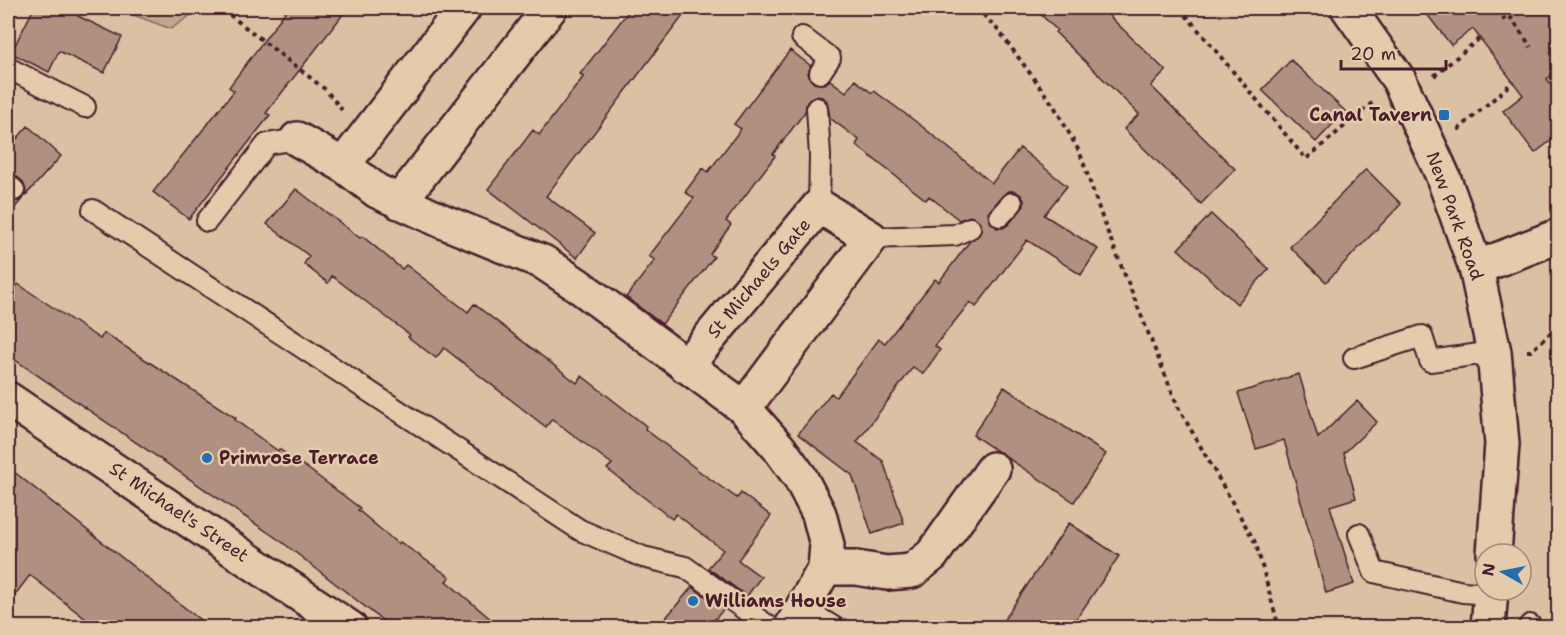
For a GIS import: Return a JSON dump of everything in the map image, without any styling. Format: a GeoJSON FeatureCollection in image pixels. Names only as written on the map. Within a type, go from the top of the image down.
{"type":"FeatureCollection","features":[{"type":"Feature","properties":{"kind":"street"},"geometry":{"type":"LineString","coordinates":[[343,165],[464,8]]}},
{"type":"Feature","properties":{"kind":"street"},"geometry":{"type":"LineString","coordinates":[[399,201],[550,8]]}},
{"type":"Feature","properties":{"kind":"street","name":"New Park Road"},"geometry":{"type":"LineString","coordinates":[[1348,8],[1403,89],[1442,174],[1476,268],[1494,352],[1503,444],[1495,542]]}},
{"type":"Feature","properties":{"kind":"street"},"geometry":{"type":"LineString","coordinates":[[297,139],[343,165],[377,191],[442,221],[543,262],[744,408],[779,448],[800,477],[819,514],[827,545],[825,568],[797,618]]}},
{"type":"Feature","properties":{"kind":"street","name":"St Michaels Gate"},"geometry":{"type":"LineString","coordinates":[[686,366],[819,206],[871,238]]}},
{"type":"Feature","properties":{"kind":"street"},"geometry":{"type":"LineString","coordinates":[[1476,268],[1558,236]]}},
{"type":"Feature","properties":{"kind":"street"},"geometry":{"type":"LineString","coordinates":[[744,408],[871,238]]}},
{"type":"Feature","properties":{"kind":"street","name":"St Michael's Street"},"geometry":{"type":"LineString","coordinates":[[8,399],[334,623]]}},
{"type":"Feature","properties":{"kind":"street"},"geometry":{"type":"LineString","coordinates":[[825,568],[856,567],[887,573],[912,571],[932,555],[993,469]]}},
{"type":"Feature","properties":{"kind":"street"},"geometry":{"type":"LineString","coordinates":[[1488,627],[1490,602]]}},
{"type":"Feature","properties":{"kind":"lane"},"geometry":{"type":"LineString","coordinates":[[802,37],[830,58],[820,73]]}},
{"type":"Feature","properties":{"kind":"lane"},"geometry":{"type":"LineString","coordinates":[[8,68],[85,107]]}},
{"type":"Feature","properties":{"kind":"lane"},"geometry":{"type":"LineString","coordinates":[[816,108],[819,206]]}},
{"type":"Feature","properties":{"kind":"lane"},"geometry":{"type":"LineString","coordinates":[[207,221],[267,144],[297,139]]}},
{"type":"Feature","properties":{"kind":"lane"},"geometry":{"type":"LineString","coordinates":[[93,210],[580,530],[643,557],[685,567],[771,627]]}},
{"type":"Feature","properties":{"kind":"lane"},"geometry":{"type":"LineString","coordinates":[[871,238],[955,235],[970,228]]}},
{"type":"Feature","properties":{"kind":"lane"},"geometry":{"type":"LineString","coordinates":[[1354,358],[1422,336],[1430,361],[1494,352]]}},
{"type":"Feature","properties":{"kind":"lane"},"geometry":{"type":"LineString","coordinates":[[1359,534],[1374,572],[1462,592],[1473,592]]}},
{"type":"Feature","properties":{"kind":"lane"},"geometry":{"type":"LineString","coordinates":[[797,618],[835,627]]}},
{"type":"Feature","properties":{"kind":"path"},"geometry":{"type":"LineString","coordinates":[[228,8],[226,12],[326,90],[363,139]]}},
{"type":"Feature","properties":{"kind":"path"},"geometry":{"type":"LineString","coordinates":[[977,8],[999,32],[1054,106],[1080,153],[1104,223],[1178,407],[1256,544],[1278,627]]}},
{"type":"Feature","properties":{"kind":"path"},"geometry":{"type":"LineString","coordinates":[[1180,8],[1306,159],[1403,89],[1480,38]]}},
{"type":"Feature","properties":{"kind":"path"},"geometry":{"type":"LineString","coordinates":[[1502,20],[1509,15],[1512,8]]}},
{"type":"Feature","properties":{"kind":"path"},"geometry":{"type":"LineString","coordinates":[[1509,15],[1531,47]]}},
{"type":"Feature","properties":{"kind":"path"},"geometry":{"type":"LineString","coordinates":[[1432,152],[1513,82]]}},
{"type":"Feature","properties":{"kind":"shaded area"},"geometry":{"type":"Polygon","coordinates":[[[115,8],[201,8],[171,29],[115,8]]]}},
{"type":"Feature","properties":{"kind":"building"},"geometry":{"type":"Polygon","coordinates":[[[34,8],[81,8],[78,16],[122,37],[104,73],[59,51],[49,72],[11,53],[34,8]]]}},
{"type":"Feature","properties":{"kind":"building"},"geometry":{"type":"Polygon","coordinates":[[[288,8],[348,8],[266,113],[270,115],[189,219],[153,192],[234,91],[229,87],[288,8]]]}},
{"type":"Feature","properties":{"kind":"building"},"geometry":{"type":"Polygon","coordinates":[[[631,8],[689,8],[546,196],[595,233],[577,258],[488,189],[533,130],[539,135],[584,76],[580,74],[631,8]]]}},
{"type":"Feature","properties":{"kind":"building"},"geometry":{"type":"Polygon","coordinates":[[[1034,8],[1101,8],[1166,71],[1151,86],[1235,169],[1201,204],[1124,129],[1139,114],[1055,32],[1057,30],[1034,8]]]}},
{"type":"Feature","properties":{"kind":"building"},"geometry":{"type":"Polygon","coordinates":[[[1422,8],[1558,8],[1558,70],[1547,79],[1558,95],[1558,135],[1535,153],[1503,111],[1523,95],[1473,29],[1451,45],[1422,8]]]}},
{"type":"Feature","properties":{"kind":"building"},"geometry":{"type":"Polygon","coordinates":[[[790,50],[811,66],[808,73],[814,83],[825,84],[830,80],[846,92],[855,80],[919,124],[992,183],[1020,148],[1067,186],[1044,215],[1098,249],[1081,275],[1027,240],[976,307],[970,302],[935,346],[940,350],[923,374],[913,367],[857,442],[883,461],[904,523],[872,534],[852,475],[798,434],[831,393],[836,397],[879,339],[885,343],[935,279],[939,282],[970,241],[979,235],[982,228],[977,219],[970,216],[959,220],[929,196],[926,200],[856,145],[859,140],[830,118],[827,101],[816,96],[807,102],[805,112],[726,221],[731,225],[710,254],[714,257],[662,324],[626,297],[655,260],[649,256],[694,198],[685,192],[703,168],[708,172],[741,129],[734,124],[790,50]],[[1009,191],[1003,195],[988,213],[989,220],[997,228],[1008,225],[1024,206],[1021,195],[1015,191],[1009,191]]]}},
{"type":"Feature","properties":{"kind":"building"},"geometry":{"type":"Polygon","coordinates":[[[1291,60],[1345,111],[1316,142],[1262,90],[1291,60]]]}},
{"type":"Feature","properties":{"kind":"building"},"geometry":{"type":"Polygon","coordinates":[[[28,126],[61,156],[8,215],[8,200],[19,201],[24,197],[26,191],[22,181],[8,173],[8,149],[28,126]]]}},
{"type":"Feature","properties":{"kind":"building"},"geometry":{"type":"Polygon","coordinates":[[[1366,169],[1401,204],[1326,282],[1290,247],[1366,169]]]}},
{"type":"Feature","properties":{"kind":"building"},"geometry":{"type":"Polygon","coordinates":[[[296,189],[360,238],[362,236],[402,269],[406,265],[468,312],[474,304],[577,383],[582,376],[703,474],[737,498],[741,493],[771,516],[738,560],[761,577],[747,596],[708,568],[723,550],[676,514],[672,519],[607,469],[612,464],[552,419],[546,427],[444,348],[436,358],[408,337],[410,335],[332,276],[328,283],[304,264],[309,256],[267,224],[296,189]]]}},
{"type":"Feature","properties":{"kind":"building"},"geometry":{"type":"Polygon","coordinates":[[[1211,214],[1269,269],[1237,304],[1178,249],[1211,214]]]}},
{"type":"Feature","properties":{"kind":"building","name":"Primrose Terrace"},"geometry":{"type":"Polygon","coordinates":[[[18,284],[100,339],[104,333],[236,418],[235,420],[278,451],[279,449],[307,468],[360,508],[358,510],[398,544],[400,542],[450,577],[446,581],[500,627],[391,627],[282,542],[8,355],[8,300],[18,284]]]}},
{"type":"Feature","properties":{"kind":"building"},"geometry":{"type":"Polygon","coordinates":[[[1299,374],[1318,438],[1357,401],[1377,422],[1344,453],[1356,498],[1330,506],[1354,584],[1326,593],[1284,440],[1256,449],[1238,393],[1299,374]]]}},
{"type":"Feature","properties":{"kind":"building"},"geometry":{"type":"Polygon","coordinates":[[[1004,387],[1106,454],[1074,502],[973,435],[1004,387]]]}},
{"type":"Feature","properties":{"kind":"building"},"geometry":{"type":"Polygon","coordinates":[[[8,467],[209,627],[96,627],[30,575],[8,604],[8,467]]]}},
{"type":"Feature","properties":{"kind":"building"},"geometry":{"type":"Polygon","coordinates":[[[1069,523],[1119,556],[1071,627],[999,627],[1069,523]]]}},
{"type":"Feature","properties":{"kind":"building","name":"Williams House"},"geometry":{"type":"Polygon","coordinates":[[[692,587],[724,609],[708,627],[658,627],[692,587]]]}},
{"type":"Feature","properties":{"kind":"place","name":"Canal Tavern"},"geometry":{"type":"Point","coordinates":[1444,115]}},
{"type":"Feature","properties":{"kind":"place","name":"Primrose Terrace"},"geometry":{"type":"Point","coordinates":[207,458]}},
{"type":"Feature","properties":{"kind":"place","name":"Williams House"},"geometry":{"type":"Point","coordinates":[693,601]}}]}
